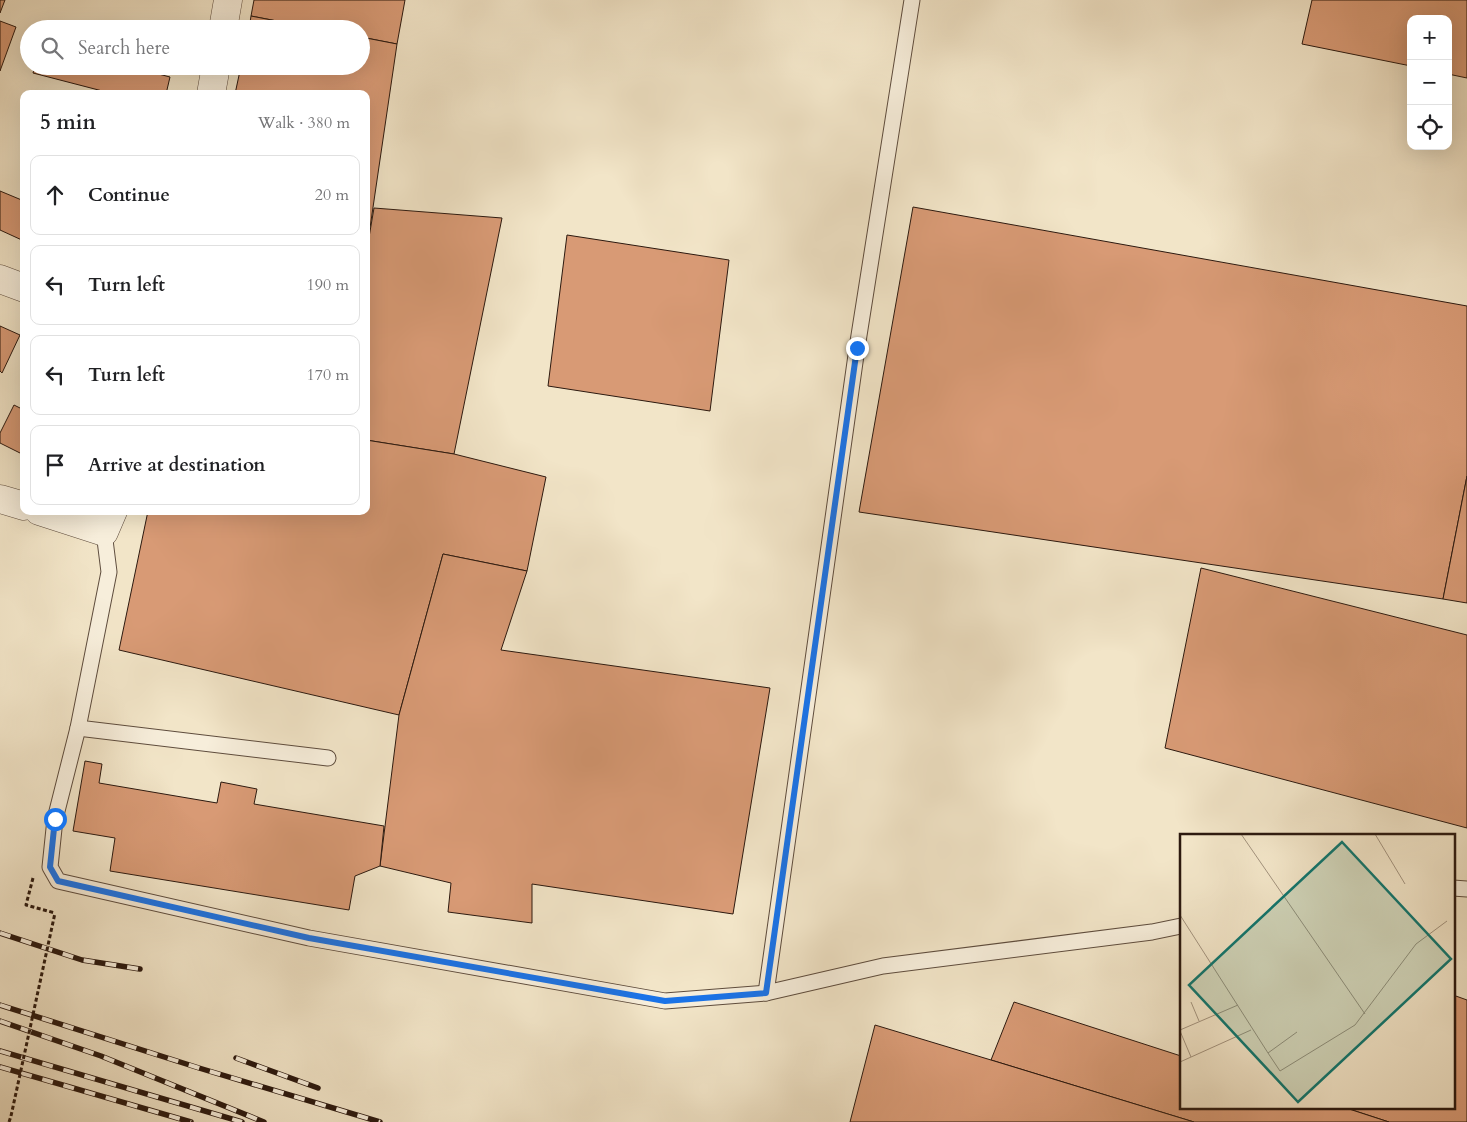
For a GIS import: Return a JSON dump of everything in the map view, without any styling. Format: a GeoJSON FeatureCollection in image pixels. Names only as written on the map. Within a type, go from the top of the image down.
{"type":"FeatureCollection","features":[{"type":"Feature","properties":{"kind":"street"},"geometry":{"type":"LineString","coordinates":[[225,20],[228,0]]}},
{"type":"Feature","properties":{"kind":"street"},"geometry":{"type":"LineString","coordinates":[[212,90],[214,75]]}},
{"type":"Feature","properties":{"kind":"street"},"geometry":{"type":"LineString","coordinates":[[0,279],[20,286]]}},
{"type":"Feature","properties":{"kind":"street"},"geometry":{"type":"LineString","coordinates":[[0,499],[20,505]]}},
{"type":"Feature","properties":{"kind":"street"},"geometry":{"type":"LineString","coordinates":[[64,515],[109,522]]}},
{"type":"Feature","properties":{"kind":"lane"},"geometry":{"type":"LineString","coordinates":[[766,993],[856,358],[912,0]]}},
{"type":"Feature","properties":{"kind":"lane"},"geometry":{"type":"LineString","coordinates":[[109,522],[109,572],[78,728],[55,819],[50,867],[58,881],[309,938],[665,1001],[766,993],[883,966],[1152,932],[1180,926]]}},
{"type":"Feature","properties":{"kind":"lane"},"geometry":{"type":"LineString","coordinates":[[78,728],[328,758]]}},
{"type":"Feature","properties":{"kind":"lane"},"geometry":{"type":"LineString","coordinates":[[1454,888],[1467,889]]}},
{"type":"Feature","properties":{"kind":"path"},"geometry":{"type":"LineString","coordinates":[[9,1122],[55,914]]}},
{"type":"Feature","properties":{"kind":"building"},"geometry":{"type":"Polygon","coordinates":[[[0,0],[5,0],[0,13],[0,0]]]}},
{"type":"Feature","properties":{"kind":"building"},"geometry":{"type":"Polygon","coordinates":[[[254,0],[405,0],[397,44],[370,39],[370,20],[272,20],[251,16],[254,0]]]}},
{"type":"Feature","properties":{"kind":"building"},"geometry":{"type":"Polygon","coordinates":[[[1312,0],[1467,0],[1467,78],[1452,75],[1452,15],[1407,15],[1407,65],[1302,44],[1312,0]]]}},
{"type":"Feature","properties":{"kind":"building"},"geometry":{"type":"Polygon","coordinates":[[[251,16],[272,20],[250,20],[251,16]]]}},
{"type":"Feature","properties":{"kind":"building"},"geometry":{"type":"Polygon","coordinates":[[[0,21],[16,27],[0,71],[0,21]]]}},
{"type":"Feature","properties":{"kind":"building"},"geometry":{"type":"Polygon","coordinates":[[[370,39],[397,44],[370,228],[370,90],[236,90],[239,75],[370,75],[370,39]]]}},
{"type":"Feature","properties":{"kind":"building"},"geometry":{"type":"Polygon","coordinates":[[[41,75],[162,75],[170,77],[167,90],[99,90],[41,75]]]}},
{"type":"Feature","properties":{"kind":"building"},"geometry":{"type":"Polygon","coordinates":[[[0,191],[20,199],[20,239],[0,230],[0,191]]]}},
{"type":"Feature","properties":{"kind":"building"},"geometry":{"type":"Polygon","coordinates":[[[913,207],[1467,306],[1467,476],[1443,599],[859,512],[913,207]]]}},
{"type":"Feature","properties":{"kind":"building"},"geometry":{"type":"Polygon","coordinates":[[[374,208],[502,218],[454,454],[370,441],[370,232],[374,208]]]}},
{"type":"Feature","properties":{"kind":"building"},"geometry":{"type":"Polygon","coordinates":[[[567,235],[729,260],[710,411],[548,386],[567,235]]]}},
{"type":"Feature","properties":{"kind":"building"},"geometry":{"type":"Polygon","coordinates":[[[0,326],[20,335],[2,373],[0,371],[0,326]]]}},
{"type":"Feature","properties":{"kind":"building"},"geometry":{"type":"Polygon","coordinates":[[[14,405],[20,408],[20,453],[0,443],[0,433],[14,405]]]}},
{"type":"Feature","properties":{"kind":"building"},"geometry":{"type":"Polygon","coordinates":[[[370,441],[454,454],[546,477],[527,571],[443,554],[399,715],[119,650],[147,515],[370,515],[370,441]]]}},
{"type":"Feature","properties":{"kind":"building"},"geometry":{"type":"Polygon","coordinates":[[[1467,476],[1467,603],[1443,599],[1467,476]]]}},
{"type":"Feature","properties":{"kind":"building"},"geometry":{"type":"Polygon","coordinates":[[[443,554],[527,571],[501,650],[770,688],[733,914],[532,884],[532,923],[448,912],[451,883],[380,866],[399,715],[443,554]]]}},
{"type":"Feature","properties":{"kind":"building"},"geometry":{"type":"Polygon","coordinates":[[[1201,568],[1467,635],[1467,828],[1165,748],[1201,568]]]}},
{"type":"Feature","properties":{"kind":"building"},"geometry":{"type":"Polygon","coordinates":[[[85,761],[102,764],[99,783],[217,803],[221,782],[257,789],[254,804],[384,826],[380,866],[355,876],[349,910],[110,871],[115,838],[73,831],[85,761]]]}},
{"type":"Feature","properties":{"kind":"building"},"geometry":{"type":"Polygon","coordinates":[[[1454,995],[1467,1000],[1467,1122],[1389,1122],[1352,1110],[1454,1110],[1454,995]]]}},
{"type":"Feature","properties":{"kind":"building"},"geometry":{"type":"Polygon","coordinates":[[[1014,1002],[1180,1056],[1180,1110],[1352,1110],[1389,1122],[1194,1122],[991,1060],[1014,1002]]]}},
{"type":"Feature","properties":{"kind":"building"},"geometry":{"type":"Polygon","coordinates":[[[875,1025],[991,1060],[1194,1122],[850,1122],[875,1025]]]}},
{"type":"Feature","properties":{"kind":"railway"},"geometry":{"type":"LineString","coordinates":[[0,933],[82,960],[140,969]]}},
{"type":"Feature","properties":{"kind":"railway"},"geometry":{"type":"LineString","coordinates":[[0,1005],[199,1068],[380,1122]]}},
{"type":"Feature","properties":{"kind":"railway"},"geometry":{"type":"LineString","coordinates":[[0,1021],[101,1056],[264,1122]]}},
{"type":"Feature","properties":{"kind":"railway"},"geometry":{"type":"LineString","coordinates":[[0,1051],[242,1122]]}},
{"type":"Feature","properties":{"kind":"railway"},"geometry":{"type":"LineString","coordinates":[[236,1058],[318,1088]]}},
{"type":"Feature","properties":{"kind":"railway"},"geometry":{"type":"LineString","coordinates":[[0,1067],[191,1122]]}},
{"type":"Feature","properties":{"kind":"route"},"geometry":{"type":"LineString","coordinates":[[55,819],[50,867],[53,876],[58,881],[309,938],[665,1001],[766,993],[857,348]]}}]}
